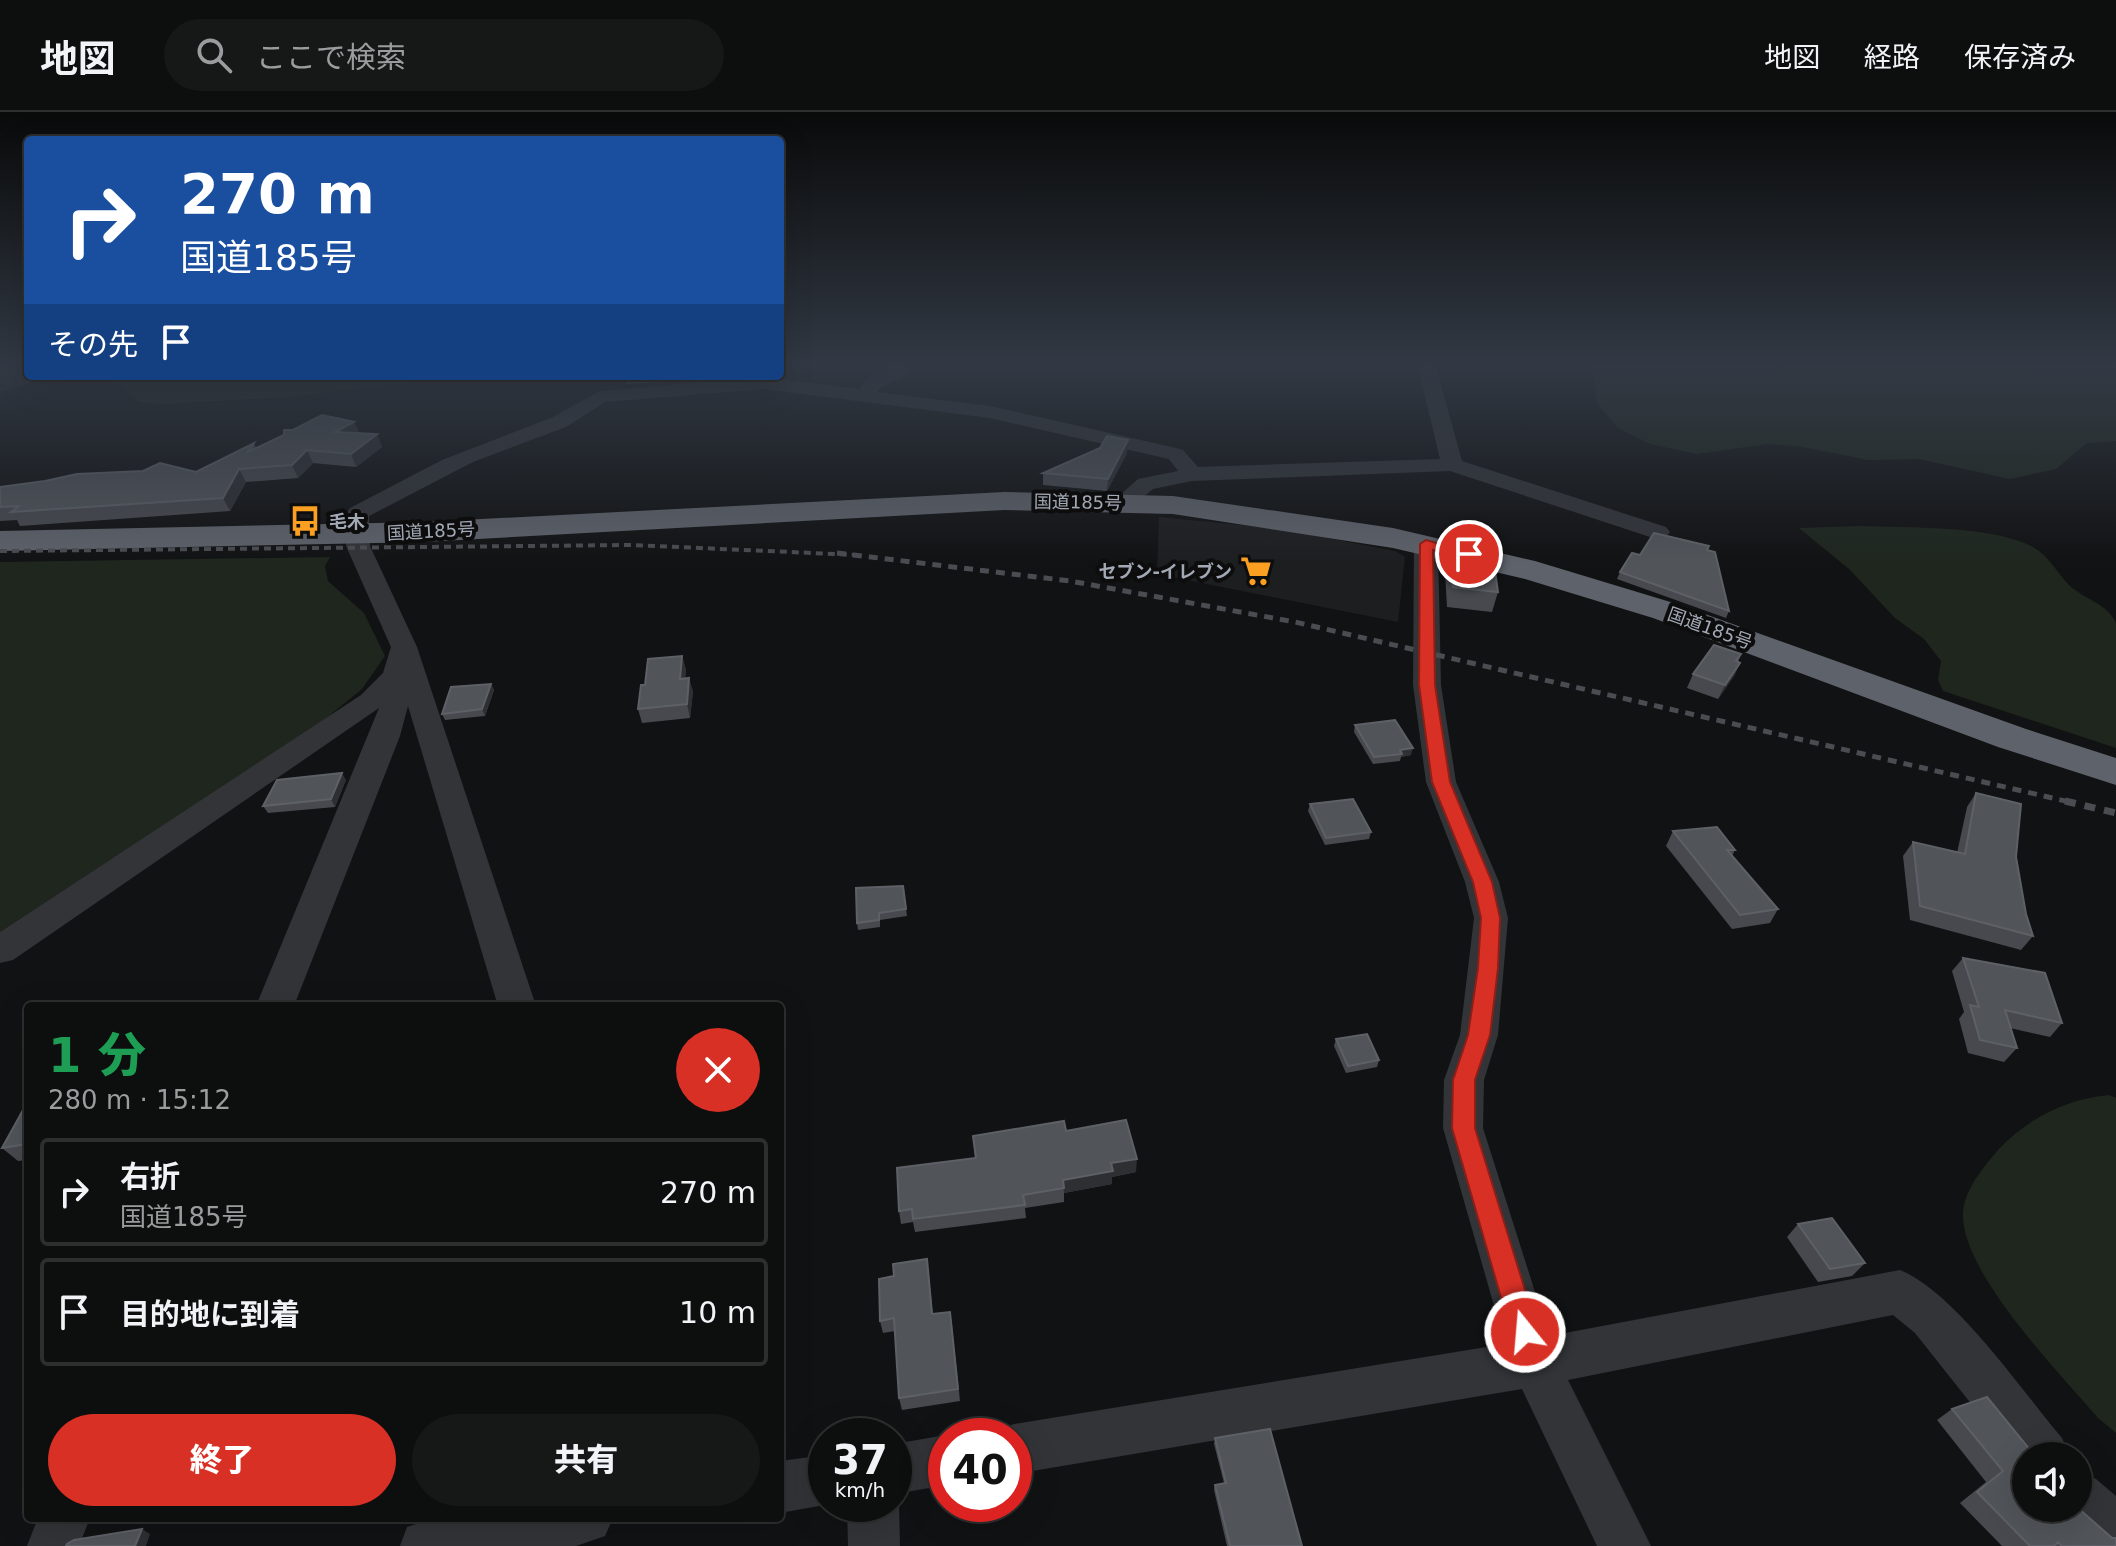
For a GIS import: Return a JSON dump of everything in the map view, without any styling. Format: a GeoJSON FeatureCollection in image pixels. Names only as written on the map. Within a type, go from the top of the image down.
{"type":"FeatureCollection","features":[{"type":"Feature","properties":{"kind":"highway","name":"国道185号"},"geometry":{"type":"LineString","coordinates":[[0,541],[356,534],[1042,500],[1122,503],[1254,515],[1426,544],[1610,592],[2012,738],[2116,772]]}},
{"type":"Feature","properties":{"kind":"street"},"geometry":{"type":"LineString","coordinates":[[516,1002],[404,647],[358,546],[356,534],[358,513],[398,490],[478,452],[539,430]]}},
{"type":"Feature","properties":{"kind":"street"},"geometry":{"type":"LineString","coordinates":[[1069,430],[1176,454],[1192,474]]}},
{"type":"Feature","properties":{"kind":"street"},"geometry":{"type":"LineString","coordinates":[[1443,430],[1452,465]]}},
{"type":"Feature","properties":{"kind":"street"},"geometry":{"type":"LineString","coordinates":[[1122,503],[1146,484],[1192,474],[1452,465],[1658,532]]}},
{"type":"Feature","properties":{"kind":"street"},"geometry":{"type":"LineString","coordinates":[[1426,544],[1427,685],[1441,782],[1482,882],[1491,918],[1479,1035],[1464,1080],[1463,1128],[1534,1363],[1625,1546]]}},
{"type":"Feature","properties":{"kind":"street"},"geometry":{"type":"LineString","coordinates":[[0,950],[371,701],[396,676],[404,647]]}},
{"type":"Feature","properties":{"kind":"street"},"geometry":{"type":"LineString","coordinates":[[277,1002],[385,736],[397,697],[412,680]]}},
{"type":"Feature","properties":{"kind":"street"},"geometry":{"type":"LineString","coordinates":[[1032,1446],[1534,1363],[1900,1292],[1931,1317],[2033,1442]]}},
{"type":"Feature","properties":{"kind":"street"},"geometry":{"type":"LineString","coordinates":[[784,1486],[808,1483]]}},
{"type":"Feature","properties":{"kind":"street"},"geometry":{"type":"LineString","coordinates":[[2092,1509],[2116,1530]]}},
{"type":"Feature","properties":{"kind":"street"},"geometry":{"type":"LineString","coordinates":[[53,1546],[62,1522]]}},
{"type":"Feature","properties":{"kind":"street"},"geometry":{"type":"LineString","coordinates":[[426,1546],[564,1522]]}},
{"type":"Feature","properties":{"kind":"street"},"geometry":{"type":"LineString","coordinates":[[873,1522],[874,1546]]}},
{"type":"Feature","properties":{"kind":"shaded area"},"geometry":{"type":"Polygon","coordinates":[[[1622,430],[2116,430],[2116,441],[2087,443],[2056,469],[2010,479],[1919,459],[1868,460],[1803,447],[1768,444],[1697,454],[1650,444],[1622,430]]]}},
{"type":"Feature","properties":{"kind":"shaded area"},"geometry":{"type":"Polygon","coordinates":[[[1159,517],[1281,529],[1395,551],[1405,557],[1398,622],[1157,574],[1159,517]]]}},
{"type":"Feature","properties":{"kind":"shaded area"},"geometry":{"type":"Polygon","coordinates":[[[1860,526],[1993,534],[2014,539],[2043,554],[2069,585],[2101,606],[2116,623],[2116,748],[1943,691],[1938,680],[1941,661],[1924,639],[1895,618],[1849,569],[1799,528],[1860,526]]]}},
{"type":"Feature","properties":{"kind":"shaded area"},"geometry":{"type":"Polygon","coordinates":[[[330,557],[325,566],[328,581],[364,613],[385,656],[362,689],[324,720],[0,932],[0,562],[330,557]]]}},
{"type":"Feature","properties":{"kind":"shaded area"},"geometry":{"type":"Polygon","coordinates":[[[2109,1095],[2116,1098],[2116,1433],[2098,1418],[2011,1315],[1989,1284],[1973,1253],[1964,1225],[1965,1201],[1971,1187],[1998,1150],[2022,1128],[2063,1106],[2109,1095]]]}},
{"type":"Feature","properties":{"kind":"building"},"geometry":{"type":"Polygon","coordinates":[[[284,430],[377,434],[351,454],[307,450],[292,465],[239,469],[223,498],[11,512],[19,506],[0,507],[0,487],[77,474],[143,471],[160,463],[196,472],[254,443],[248,452],[284,435],[284,430]]]}},
{"type":"Feature","properties":{"kind":"building"},"geometry":{"type":"Polygon","coordinates":[[[1107,436],[1128,440],[1108,479],[1043,473],[1100,448],[1107,436]]]}},
{"type":"Feature","properties":{"kind":"building"},"geometry":{"type":"Polygon","coordinates":[[[1654,533],[1709,546],[1707,550],[1715,552],[1729,611],[1620,572],[1632,553],[1640,555],[1654,533]]]}},
{"type":"Feature","properties":{"kind":"building"},"geometry":{"type":"Polygon","coordinates":[[[1450,553],[1493,557],[1498,592],[1453,587],[1450,553]]]}},
{"type":"Feature","properties":{"kind":"building"},"geometry":{"type":"Polygon","coordinates":[[[1714,645],[1741,654],[1736,661],[1740,663],[1725,685],[1693,674],[1714,645]]]}},
{"type":"Feature","properties":{"kind":"building"},"geometry":{"type":"Polygon","coordinates":[[[682,656],[680,679],[689,678],[687,704],[638,709],[648,659],[682,656]]]}},
{"type":"Feature","properties":{"kind":"building"},"geometry":{"type":"Polygon","coordinates":[[[491,684],[482,709],[442,714],[451,687],[491,684]]]}},
{"type":"Feature","properties":{"kind":"building"},"geometry":{"type":"Polygon","coordinates":[[[1395,720],[1413,748],[1400,750],[1402,754],[1374,757],[1355,725],[1395,720]]]}},
{"type":"Feature","properties":{"kind":"building"},"geometry":{"type":"Polygon","coordinates":[[[342,773],[331,799],[263,806],[277,780],[342,773]]]}},
{"type":"Feature","properties":{"kind":"building"},"geometry":{"type":"Polygon","coordinates":[[[1976,793],[2021,804],[2016,857],[2033,936],[1920,906],[1913,842],[1965,854],[1976,793]]]}},
{"type":"Feature","properties":{"kind":"building"},"geometry":{"type":"Polygon","coordinates":[[[1353,799],[1371,832],[1326,838],[1310,804],[1353,799]]]}},
{"type":"Feature","properties":{"kind":"building"},"geometry":{"type":"Polygon","coordinates":[[[1717,827],[1735,850],[1727,850],[1778,909],[1740,915],[1673,831],[1717,827]]]}},
{"type":"Feature","properties":{"kind":"building"},"geometry":{"type":"Polygon","coordinates":[[[903,886],[906,909],[879,913],[879,920],[857,923],[856,888],[903,886]]]}},
{"type":"Feature","properties":{"kind":"building"},"geometry":{"type":"Polygon","coordinates":[[[1963,958],[2045,973],[2062,1023],[2005,1010],[2017,1048],[1980,1040],[1970,1005],[1979,1007],[1963,958]]]}},
{"type":"Feature","properties":{"kind":"building"},"geometry":{"type":"Polygon","coordinates":[[[1367,1034],[1379,1060],[1348,1066],[1336,1039],[1367,1034]]]}},
{"type":"Feature","properties":{"kind":"building"},"geometry":{"type":"Polygon","coordinates":[[[24,1108],[24,1145],[2,1148],[24,1108]]]}},
{"type":"Feature","properties":{"kind":"building"},"geometry":{"type":"Polygon","coordinates":[[[1126,1120],[1137,1159],[1111,1163],[1113,1171],[1063,1180],[1064,1188],[1023,1195],[1025,1205],[913,1219],[912,1209],[899,1211],[897,1168],[976,1158],[973,1136],[1064,1121],[1066,1131],[1126,1120]]]}},
{"type":"Feature","properties":{"kind":"building"},"geometry":{"type":"Polygon","coordinates":[[[1832,1218],[1865,1263],[1830,1269],[1798,1224],[1832,1218]]]}},
{"type":"Feature","properties":{"kind":"building"},"geometry":{"type":"Polygon","coordinates":[[[927,1259],[932,1314],[950,1312],[958,1389],[899,1398],[894,1318],[880,1321],[879,1279],[894,1276],[893,1264],[927,1259]]]}},
{"type":"Feature","properties":{"kind":"building"},"geometry":{"type":"Polygon","coordinates":[[[1987,1397],[2024,1442],[2012,1442],[2012,1522],[2092,1520],[2116,1538],[2116,1546],[2062,1546],[2058,1542],[2054,1546],[2030,1546],[1977,1492],[2003,1471],[1952,1409],[1987,1397]]]}},
{"type":"Feature","properties":{"kind":"building"},"geometry":{"type":"Polygon","coordinates":[[[1270,1429],[1302,1546],[1230,1546],[1215,1485],[1226,1483],[1215,1438],[1270,1429]]]}},
{"type":"Feature","properties":{"kind":"building"},"geometry":{"type":"Polygon","coordinates":[[[142,1529],[135,1546],[66,1546],[74,1540],[142,1529]]]}},
{"type":"Feature","properties":{"kind":"railway"},"geometry":{"type":"LineString","coordinates":[[0,551],[632,545],[851,555]]}},
{"type":"Feature","properties":{"kind":"railway"},"geometry":{"type":"LineString","coordinates":[[837,553],[851,555]]}},
{"type":"Feature","properties":{"kind":"railway"},"geometry":{"type":"LineString","coordinates":[[851,555],[858,555]]}},
{"type":"Feature","properties":{"kind":"railway"},"geometry":{"type":"LineString","coordinates":[[851,555],[1070,581],[1295,622],[2074,803]]}},
{"type":"Feature","properties":{"kind":"railway"},"geometry":{"type":"LineString","coordinates":[[2065,801],[2116,813]]}},
{"type":"Feature","properties":{"kind":"place","name":"毛木"},"geometry":{"type":"Point","coordinates":[305,521]}},
{"type":"Feature","properties":{"kind":"place","name":"セブン-イレブン"},"geometry":{"type":"Point","coordinates":[1256,571]}},
{"type":"Feature","properties":{"kind":"route"},"geometry":{"type":"LineString","coordinates":[[1469,554],[1426,544],[1427,685],[1441,782],[1482,882],[1491,918],[1479,1035],[1464,1080],[1463,1128],[1525,1332]]}}]}
